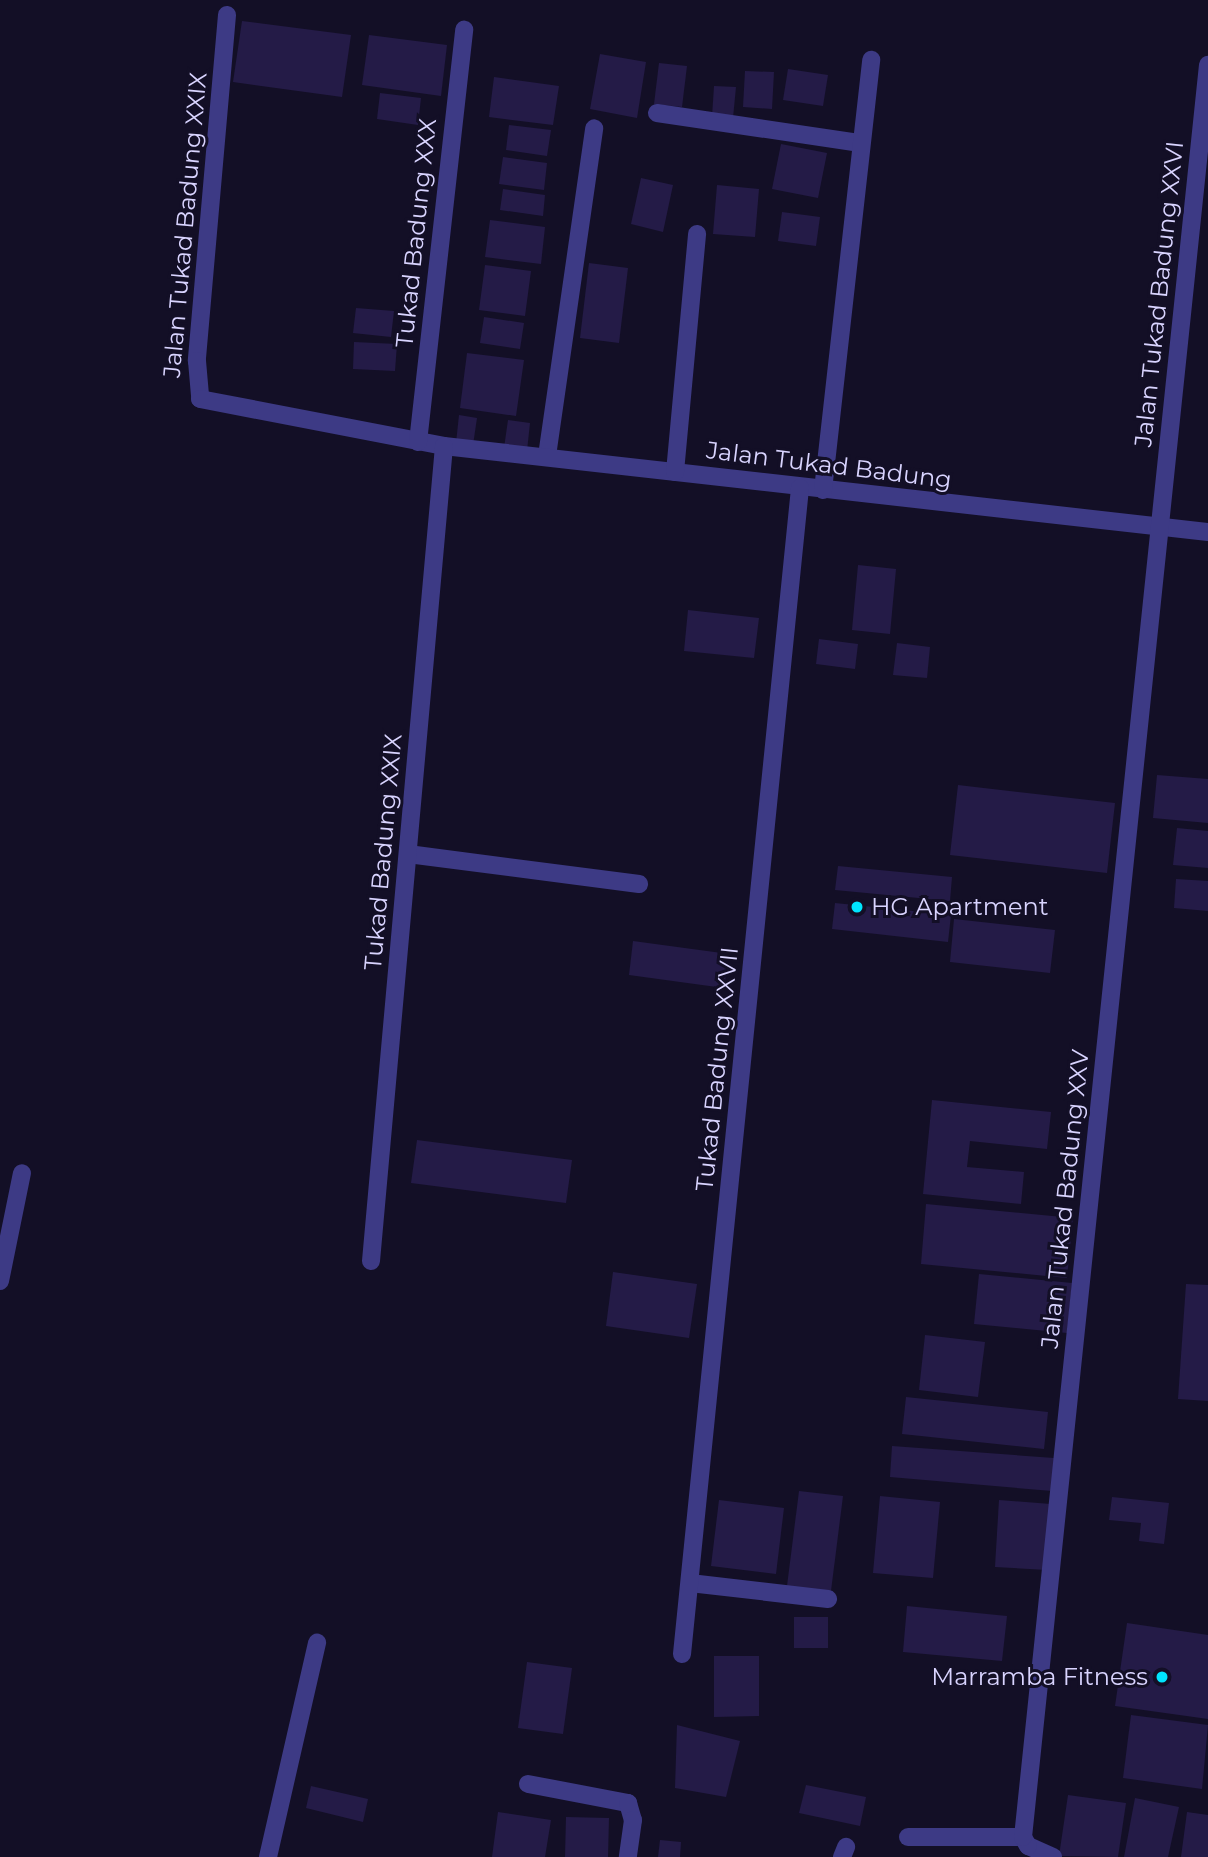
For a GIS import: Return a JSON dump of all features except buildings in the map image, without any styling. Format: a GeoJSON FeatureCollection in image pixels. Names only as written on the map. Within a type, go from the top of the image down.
{"type":"FeatureCollection","features":[{"type":"Feature","properties":{"kind":"street","name":"Jalan Tukad Badung XXIX"},"geometry":{"type":"LineString","coordinates":[[227,15],[197,361],[197,397],[444,446]]}},
{"type":"Feature","properties":{"kind":"street","name":"Tukad Badung XXX"},"geometry":{"type":"LineString","coordinates":[[418,442],[464,30]]}},
{"type":"Feature","properties":{"kind":"street"},"geometry":{"type":"LineString","coordinates":[[823,490],[859,143],[871,60]]}},
{"type":"Feature","properties":{"kind":"street","name":"Jalan Tukad Badung XXVI"},"geometry":{"type":"LineString","coordinates":[[1159,527],[1208,65]]}},
{"type":"Feature","properties":{"kind":"street"},"geometry":{"type":"LineString","coordinates":[[657,113],[859,143]]}},
{"type":"Feature","properties":{"kind":"street"},"geometry":{"type":"LineString","coordinates":[[547,456],[594,128]]}},
{"type":"Feature","properties":{"kind":"street"},"geometry":{"type":"LineString","coordinates":[[675,472],[697,234]]}},
{"type":"Feature","properties":{"kind":"street","name":"Jalan Tukad Badung"},"geometry":{"type":"LineString","coordinates":[[444,446],[1208,532]]}},
{"type":"Feature","properties":{"kind":"street","name":"Tukad Badung XXIX"},"geometry":{"type":"LineString","coordinates":[[371,1261],[444,446]]}},
{"type":"Feature","properties":{"kind":"street","name":"Tukad Badung XXVII"},"geometry":{"type":"LineString","coordinates":[[682,1654],[800,488]]}},
{"type":"Feature","properties":{"kind":"street","name":"Jalan Tukad Badung XXV"},"geometry":{"type":"LineString","coordinates":[[1023,1837],[1159,527]]}},
{"type":"Feature","properties":{"kind":"street"},"geometry":{"type":"LineString","coordinates":[[408,854],[639,884]]}},
{"type":"Feature","properties":{"kind":"street"},"geometry":{"type":"LineString","coordinates":[[0,1281],[22,1173]]}},
{"type":"Feature","properties":{"kind":"street"},"geometry":{"type":"LineString","coordinates":[[690,1583],[828,1599]]}},
{"type":"Feature","properties":{"kind":"street"},"geometry":{"type":"LineString","coordinates":[[268,1857],[317,1643]]}},
{"type":"Feature","properties":{"kind":"street"},"geometry":{"type":"LineString","coordinates":[[528,1784],[628,1802],[633,1820],[628,1857]]}},
{"type":"Feature","properties":{"kind":"street"},"geometry":{"type":"LineString","coordinates":[[908,1837],[1023,1837],[1028,1846],[1053,1857]]}},
{"type":"Feature","properties":{"kind":"place","name":"HG Apartment"},"geometry":{"type":"Point","coordinates":[857,907]}},
{"type":"Feature","properties":{"kind":"place","name":"Marramba Fitness"},"geometry":{"type":"Point","coordinates":[1162,1677]}}]}
